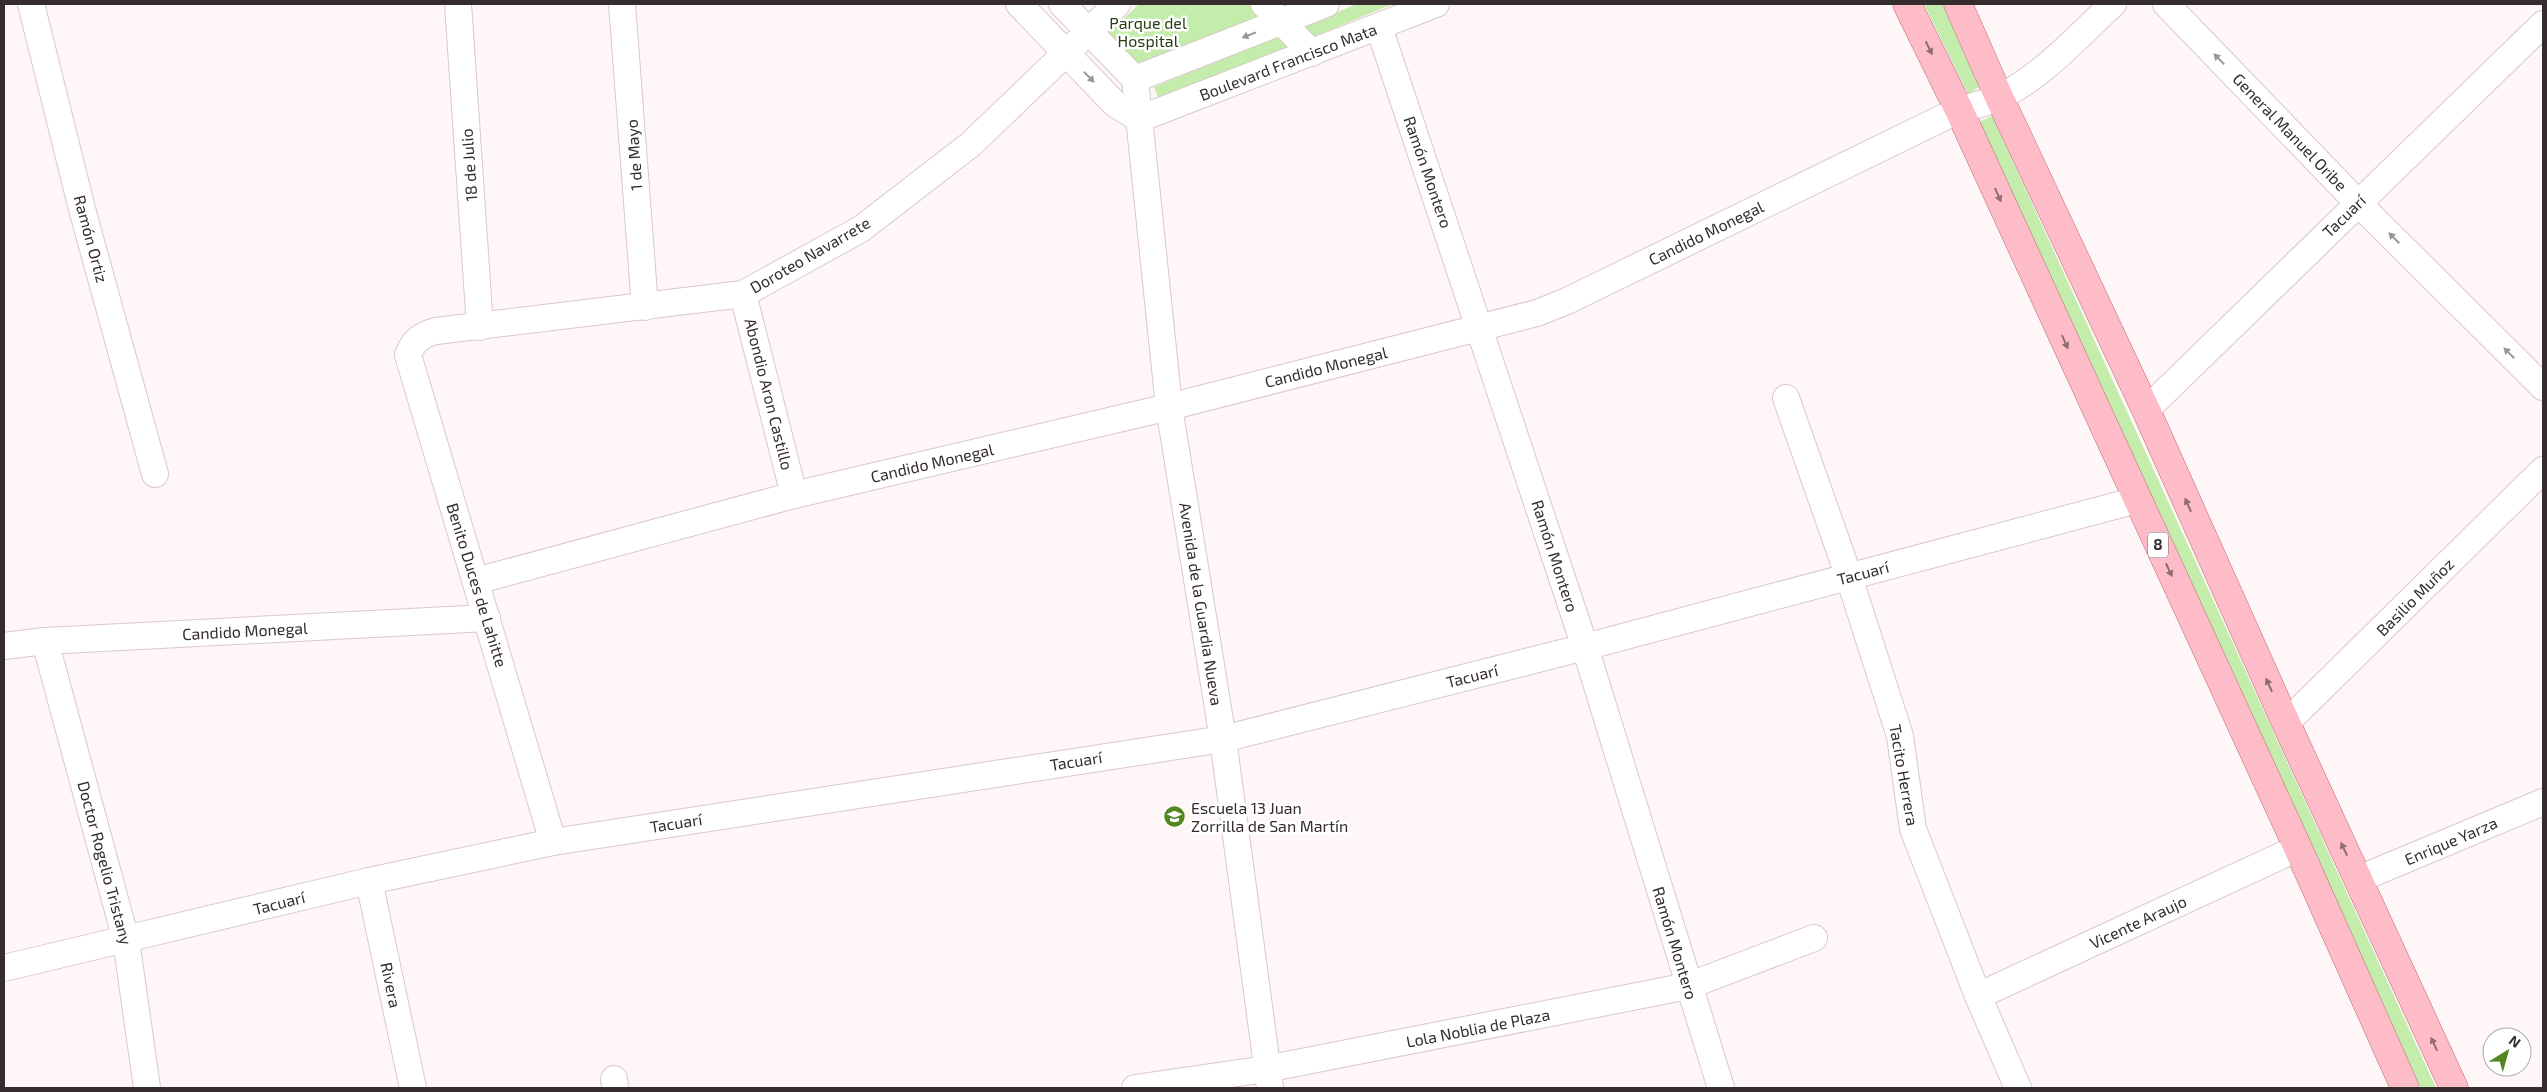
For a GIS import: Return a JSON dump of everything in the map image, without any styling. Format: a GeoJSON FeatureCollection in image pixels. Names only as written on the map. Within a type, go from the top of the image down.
{"type":"FeatureCollection","features":[{"type":"Feature","properties":{"kind":"main road","name":"8"},"geometry":{"type":"LineString","coordinates":[[1907,4],[1959,110],[2298,848],[2405,1088]]}},
{"type":"Feature","properties":{"kind":"main road"},"geometry":{"type":"LineString","coordinates":[[1958,4],[1999,97],[2146,410],[2286,723],[2454,1088]]}},
{"type":"Feature","properties":{"kind":"street","name":"Ramón Ortiz"},"geometry":{"type":"LineString","coordinates":[[31,4],[82,209],[155,474]]}},
{"type":"Feature","properties":{"kind":"street","name":"18 de Julio"},"geometry":{"type":"LineString","coordinates":[[458,4],[480,327]]}},
{"type":"Feature","properties":{"kind":"street","name":"1 de Mayo"},"geometry":{"type":"LineString","coordinates":[[622,4],[646,307]]}},
{"type":"Feature","properties":{"kind":"street"},"geometry":{"type":"LineString","coordinates":[[1019,4],[1115,104],[1139,119]]}},
{"type":"Feature","properties":{"kind":"street"},"geometry":{"type":"LineString","coordinates":[[1062,4],[1135,79],[1326,4]]}},
{"type":"Feature","properties":{"kind":"street","name":"Doroteo Navarrete"},"geometry":{"type":"LineString","coordinates":[[425,334],[744,294],[862,229],[971,144],[1117,4]]}},
{"type":"Feature","properties":{"kind":"street"},"geometry":{"type":"LineString","coordinates":[[1264,4],[1312,53]]}},
{"type":"Feature","properties":{"kind":"street","name":"Boulevard Francisco Mata"},"geometry":{"type":"LineString","coordinates":[[1139,119],[1379,28],[1436,4]]}},
{"type":"Feature","properties":{"kind":"street","name":"Candido Monegal"},"geometry":{"type":"LineString","coordinates":[[476,581],[794,495],[1169,407],[1537,313],[1566,301],[1959,110],[1999,97],[2025,82],[2042,69],[2114,4]]}},
{"type":"Feature","properties":{"kind":"street","name":"General Manuel Oribe"},"geometry":{"type":"LineString","coordinates":[[2166,4],[2358,202],[2543,387]]}},
{"type":"Feature","properties":{"kind":"street","name":"Tacuarí"},"geometry":{"type":"LineString","coordinates":[[2146,410],[2543,24]]}},
{"type":"Feature","properties":{"kind":"street","name":"Ramón Montero"},"geometry":{"type":"LineString","coordinates":[[1379,28],[1585,647],[1721,1088]]}},
{"type":"Feature","properties":{"kind":"street","name":"Avenida de la Guardia Nueva"},"geometry":{"type":"LineString","coordinates":[[1135,79],[1169,407],[1223,739],[1268,1079]]}},
{"type":"Feature","properties":{"kind":"street","name":"Abondio Aron Castillo"},"geometry":{"type":"LineString","coordinates":[[744,294],[794,495]]}},
{"type":"Feature","properties":{"kind":"street","name":"Benito Duces de Lahitte"},"geometry":{"type":"LineString","coordinates":[[425,334],[412,344],[408,355],[553,842]]}},
{"type":"Feature","properties":{"kind":"street","name":"Tacito Herrera"},"geometry":{"type":"LineString","coordinates":[[1786,398],[1849,577],[1900,736],[1913,829],[1978,996],[2018,1088]]}},
{"type":"Feature","properties":{"kind":"street","name":"Basilio Muñoz"},"geometry":{"type":"LineString","coordinates":[[2286,723],[2543,470]]}},
{"type":"Feature","properties":{"kind":"street","name":"Tacuarí"},"geometry":{"type":"LineString","coordinates":[[4,968],[369,881],[553,842],[1223,739],[1585,647],[2137,500]]}},
{"type":"Feature","properties":{"kind":"street","name":"Candido Monegal"},"geometry":{"type":"LineString","coordinates":[[4,646],[45,641],[487,618]]}},
{"type":"Feature","properties":{"kind":"street","name":"Doctor Rogelio Tristany"},"geometry":{"type":"LineString","coordinates":[[45,641],[126,940],[148,1088]]}},
{"type":"Feature","properties":{"kind":"street","name":"Enrique Yarza"},"geometry":{"type":"LineString","coordinates":[[2359,879],[2543,802]]}},
{"type":"Feature","properties":{"kind":"street","name":"Vicente Araujo"},"geometry":{"type":"LineString","coordinates":[[1978,996],[2298,848]]}},
{"type":"Feature","properties":{"kind":"street","name":"Rivera"},"geometry":{"type":"LineString","coordinates":[[369,881],[413,1088]]}},
{"type":"Feature","properties":{"kind":"street","name":"Lola Noblia de Plaza"},"geometry":{"type":"LineString","coordinates":[[1135,1088],[1268,1079],[1688,986],[1814,938]]}},
{"type":"Feature","properties":{"kind":"green space","name":"Parque del Hospital"},"geometry":{"type":"Polygon","coordinates":[[[1139,4],[1295,4],[1139,66],[1108,33],[1139,4]]]}},
{"type":"Feature","properties":{"kind":"green space"},"geometry":{"type":"Polygon","coordinates":[[[1357,4],[1393,4],[1159,100],[1154,87],[1357,4]]]}},
{"type":"Feature","properties":{"kind":"green space"},"geometry":{"type":"Polygon","coordinates":[[[1924,4],[1943,4],[1981,86],[1968,94],[1924,4]]]}},
{"type":"Feature","properties":{"kind":"green space"},"geometry":{"type":"Polygon","coordinates":[[[1992,116],[2436,1088],[2421,1088],[1979,122],[1992,116]]]}},
{"type":"Feature","properties":{"kind":"place","name":"Escuela 13 Juan Zorrilla de San Martín"},"geometry":{"type":"Point","coordinates":[1175,817]}}]}
